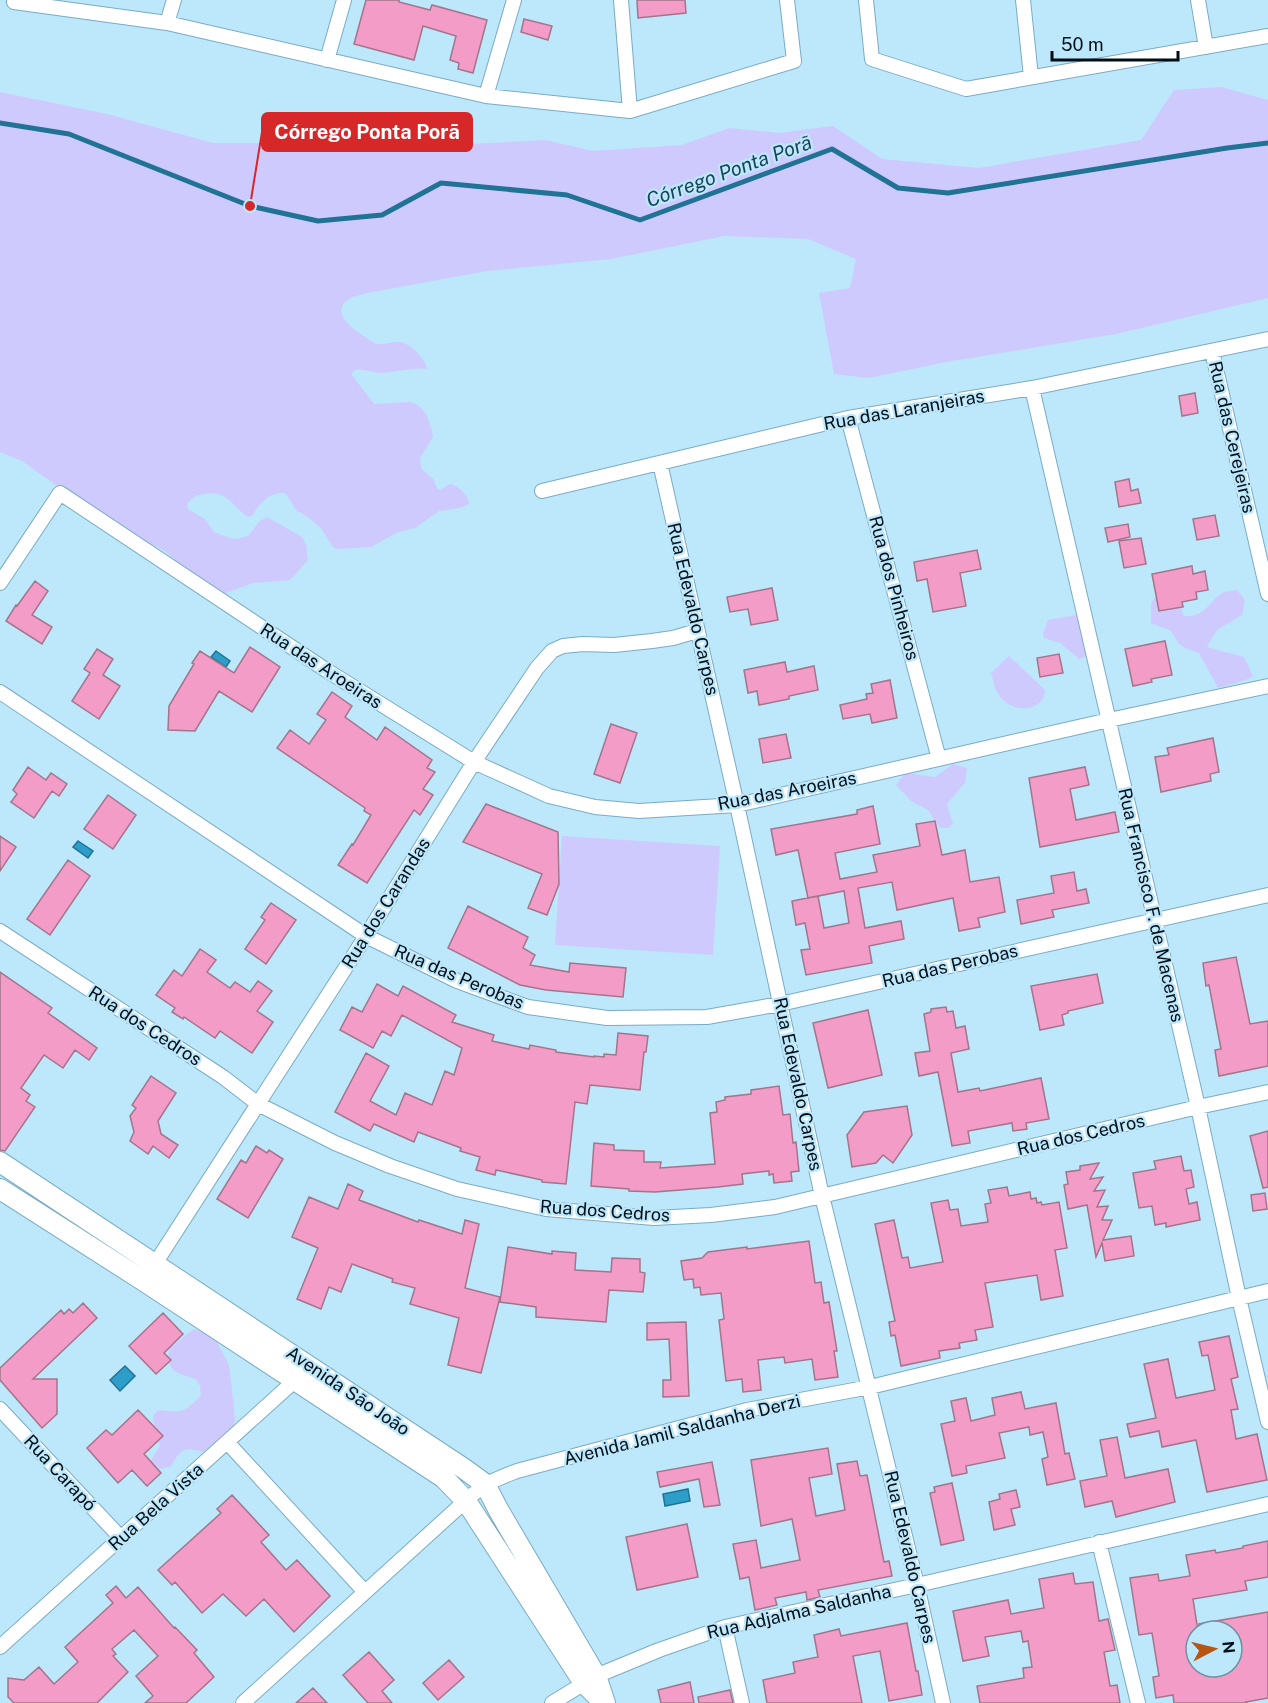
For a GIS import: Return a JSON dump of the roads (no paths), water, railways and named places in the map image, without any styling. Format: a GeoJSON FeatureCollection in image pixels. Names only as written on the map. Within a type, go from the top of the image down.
{"type":"FeatureCollection","features":[{"type":"Feature","properties":{"kind":"street"},"geometry":{"type":"LineString","coordinates":[[15,0],[14,2],[167,23],[486,96],[630,111],[794,61],[787,0]]}},
{"type":"Feature","properties":{"kind":"street"},"geometry":{"type":"LineString","coordinates":[[167,23],[174,0]]}},
{"type":"Feature","properties":{"kind":"street"},"geometry":{"type":"LineString","coordinates":[[327,60],[344,0]]}},
{"type":"Feature","properties":{"kind":"street"},"geometry":{"type":"LineString","coordinates":[[486,96],[514,0]]}},
{"type":"Feature","properties":{"kind":"street"},"geometry":{"type":"LineString","coordinates":[[621,0],[630,111]]}},
{"type":"Feature","properties":{"kind":"street"},"geometry":{"type":"LineString","coordinates":[[866,0],[872,60],[966,89],[1268,36]]}},
{"type":"Feature","properties":{"kind":"street"},"geometry":{"type":"LineString","coordinates":[[1023,0],[1031,77]]}},
{"type":"Feature","properties":{"kind":"street"},"geometry":{"type":"LineString","coordinates":[[1198,0],[1206,47]]}},
{"type":"Feature","properties":{"kind":"street","name":"Rua das Laranjeiras"},"geometry":{"type":"LineString","coordinates":[[542,491],[848,418],[1032,388],[1268,339]]}},
{"type":"Feature","properties":{"kind":"street","name":"Rua das Cerejeiras"},"geometry":{"type":"LineString","coordinates":[[1212,351],[1268,594]]}},
{"type":"Feature","properties":{"kind":"street","name":"Rua Francisco F. de Macenas"},"geometry":{"type":"LineString","coordinates":[[1032,388],[1198,1107],[1268,1422]]}},
{"type":"Feature","properties":{"kind":"street","name":"Rua dos Pinheiros"},"geometry":{"type":"LineString","coordinates":[[848,418],[939,759]]}},
{"type":"Feature","properties":{"kind":"street","name":"Rua Edevaldo Carpes"},"geometry":{"type":"LineString","coordinates":[[660,463],[822,1196],[918,1585],[943,1703]]}},
{"type":"Feature","properties":{"kind":"street","name":"Rua das Aroeiras"},"geometry":{"type":"LineString","coordinates":[[0,583],[60,494],[326,670],[474,762],[549,796],[595,807],[639,811],[737,804],[1268,686]]}},
{"type":"Feature","properties":{"kind":"street","name":"Rua dos Carandas"},"geometry":{"type":"LineString","coordinates":[[144,1281],[366,936],[474,762],[537,668],[552,651],[563,646],[614,645],[673,638],[698,631]]}},
{"type":"Feature","properties":{"kind":"street","name":"Rua das Perobas"},"geometry":{"type":"LineString","coordinates":[[0,692],[366,936],[457,981],[528,1007],[607,1018],[707,1017],[780,1004],[1268,895]]}},
{"type":"Feature","properties":{"kind":"street","name":"Rua dos Cedros"},"geometry":{"type":"LineString","coordinates":[[0,931],[223,1077],[258,1104],[336,1143],[390,1166],[457,1189],[546,1209],[654,1218],[711,1215],[776,1207],[1268,1092]]}},
{"type":"Feature","properties":{"kind":"street","name":"Avenida São João"},"geometry":{"type":"LineString","coordinates":[[0,1162],[311,1366],[485,1484],[604,1703]]}},
{"type":"Feature","properties":{"kind":"street","name":"Avenida São João"},"geometry":{"type":"LineString","coordinates":[[0,1189],[444,1478],[466,1501],[590,1680]]}},
{"type":"Feature","properties":{"kind":"street","name":"Avenida Jamil Saldanha Derzi"},"geometry":{"type":"LineString","coordinates":[[243,1703],[485,1484],[517,1471],[747,1410],[870,1387],[1268,1291]]}},
{"type":"Feature","properties":{"kind":"street","name":"Rua Bela Vista"},"geometry":{"type":"LineString","coordinates":[[0,1647],[311,1366]]}},
{"type":"Feature","properties":{"kind":"street","name":"Rua Carapó"},"geometry":{"type":"LineString","coordinates":[[0,1408],[121,1538]]}},
{"type":"Feature","properties":{"kind":"street"},"geometry":{"type":"LineString","coordinates":[[227,1442],[365,1592]]}},
{"type":"Feature","properties":{"kind":"street","name":"Rua Adjalma Saldanha"},"geometry":{"type":"LineString","coordinates":[[552,1703],[590,1680],[659,1650],[725,1627],[1268,1504]]}},
{"type":"Feature","properties":{"kind":"street"},"geometry":{"type":"LineString","coordinates":[[1099,1542],[1138,1703]]}},
{"type":"Feature","properties":{"kind":"street"},"geometry":{"type":"LineString","coordinates":[[725,1627],[742,1703]]}},
{"type":"Feature","properties":{"kind":"water"},"geometry":{"type":"Polygon","coordinates":[[[216,651],[230,661],[226,667],[211,657],[216,651]]]}},
{"type":"Feature","properties":{"kind":"water"},"geometry":{"type":"Polygon","coordinates":[[[78,841],[93,851],[88,858],[73,847],[78,841]]]}},
{"type":"Feature","properties":{"kind":"water"},"geometry":{"type":"Polygon","coordinates":[[[125,1366],[135,1376],[120,1391],[110,1380],[125,1366]]]}},
{"type":"Feature","properties":{"kind":"water"},"geometry":{"type":"Polygon","coordinates":[[[688,1489],[690,1501],[665,1506],[663,1494],[688,1489]]]}},
{"type":"Feature","properties":{"kind":"waterway","name":"Córrego Ponta Porã"},"geometry":{"type":"LineString","coordinates":[[0,123],[69,134],[250,206],[318,221],[382,215],[441,183],[567,195],[640,220],[832,149],[898,188],[948,193],[1268,143]]}},
{"type":"Feature","properties":{"kind":"place","name":"Córrego Ponta Porã"},"geometry":{"type":"Point","coordinates":[250,206]}}]}
